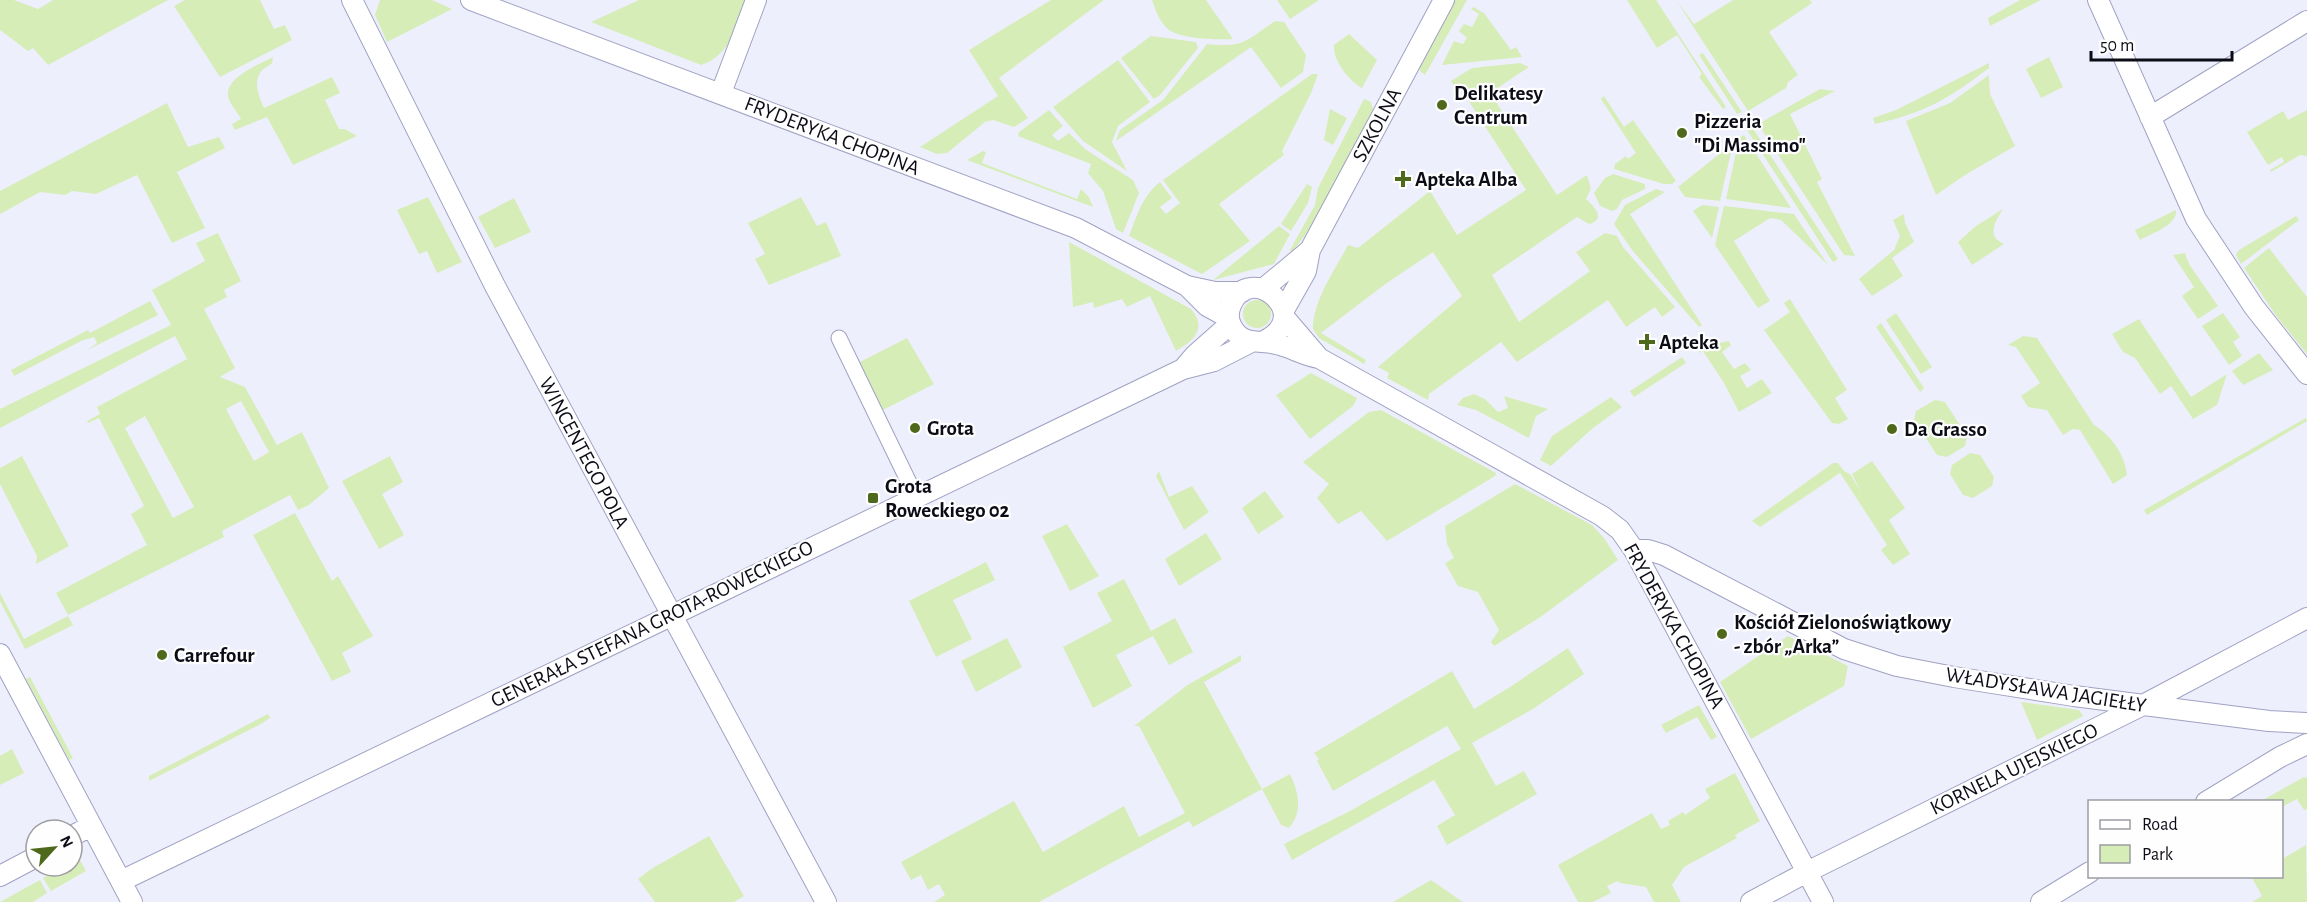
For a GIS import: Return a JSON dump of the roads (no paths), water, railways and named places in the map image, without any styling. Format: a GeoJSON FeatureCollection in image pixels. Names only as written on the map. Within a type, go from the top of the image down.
{"type":"FeatureCollection","features":[{"type":"Feature","properties":{"kind":"street","name":"WINCENTEGO POLA"},"geometry":{"type":"LineString","coordinates":[[352,0],[495,286],[826,902]]}},
{"type":"Feature","properties":{"kind":"street","name":"FRYDERYKA CHOPINA"},"geometry":{"type":"LineString","coordinates":[[471,0],[1082,231],[1186,286]]}},
{"type":"Feature","properties":{"kind":"street"},"geometry":{"type":"LineString","coordinates":[[721,93],[756,0]]}},
{"type":"Feature","properties":{"kind":"street","name":"SZKOLNA"},"geometry":{"type":"LineString","coordinates":[[1310,250],[1444,0]]}},
{"type":"Feature","properties":{"kind":"street"},"geometry":{"type":"LineString","coordinates":[[2098,0],[2196,219],[2254,307],[2307,374]]}},
{"type":"Feature","properties":{"kind":"street"},"geometry":{"type":"LineString","coordinates":[[2150,117],[2307,21]]}},
{"type":"Feature","properties":{"kind":"street"},"geometry":{"type":"LineString","coordinates":[[1263,289],[1310,250]]}},
{"type":"Feature","properties":{"kind":"street"},"geometry":{"type":"LineString","coordinates":[[1183,369],[1214,360],[1278,331],[1284,313],[1306,271],[1310,250]]}},
{"type":"Feature","properties":{"kind":"street"},"geometry":{"type":"LineString","coordinates":[[1186,286],[1215,292],[1263,289],[1278,298],[1284,313],[1319,358]]}},
{"type":"Feature","properties":{"kind":"street"},"geometry":{"type":"LineString","coordinates":[[1186,286],[1207,306],[1229,321],[1239,337],[1319,358]]}},
{"type":"Feature","properties":{"kind":"street"},"geometry":{"type":"LineString","coordinates":[[1183,369],[1229,321],[1230,306],[1242,292]]}},
{"type":"Feature","properties":{"kind":"street"},"geometry":{"type":"LineString","coordinates":[[839,338],[916,497]]}},
{"type":"Feature","properties":{"kind":"street","name":"FRYDERYKA CHOPINA"},"geometry":{"type":"LineString","coordinates":[[1319,358],[1602,516],[1620,530],[1634,550],[1823,902]]}},
{"type":"Feature","properties":{"kind":"street","name":"GENERAŁA STEFANA GROTA-ROWECKIEGO"},"geometry":{"type":"LineString","coordinates":[[121,881],[1183,369]]}},
{"type":"Feature","properties":{"kind":"street","name":"WŁADYSŁAWA JAGIEŁŁY"},"geometry":{"type":"LineString","coordinates":[[1634,550],[1648,550],[1674,559],[1844,649],[1868,658],[1954,677],[2143,705],[2269,722],[2307,723]]}},
{"type":"Feature","properties":{"kind":"street","name":"KORNELA UJEJSKIEGO"},"geometry":{"type":"LineString","coordinates":[[1751,902],[2143,705],[2307,618]]}},
{"type":"Feature","properties":{"kind":"street"},"geometry":{"type":"LineString","coordinates":[[0,654],[132,902]]}},
{"type":"Feature","properties":{"kind":"street","name":"WŁADYSŁAWA JAGIEŁŁY"},"geometry":{"type":"LineString","coordinates":[[2269,722],[2307,745]]}},
{"type":"Feature","properties":{"kind":"street"},"geometry":{"type":"LineString","coordinates":[[2208,800],[2280,757],[2307,745]]}},
{"type":"Feature","properties":{"kind":"street"},"geometry":{"type":"LineString","coordinates":[[84,830],[91,826]]}},
{"type":"Feature","properties":{"kind":"street"},"geometry":{"type":"LineString","coordinates":[[0,876],[24,863]]}},
{"type":"Feature","properties":{"kind":"street"},"geometry":{"type":"LineString","coordinates":[[2041,902],[2088,873]]}},
{"type":"Feature","properties":{"kind":"place","name":"Delikatesy Centrum"},"geometry":{"type":"Point","coordinates":[1442,105]}},
{"type":"Feature","properties":{"kind":"place","name":"Pizzeria \"Di Massimo\""},"geometry":{"type":"Point","coordinates":[1682,133]}},
{"type":"Feature","properties":{"kind":"place","name":"Apteka Alba"},"geometry":{"type":"Point","coordinates":[1403,179]}},
{"type":"Feature","properties":{"kind":"place","name":"Apteka"},"geometry":{"type":"Point","coordinates":[1647,342]}},
{"type":"Feature","properties":{"kind":"place","name":"Grota"},"geometry":{"type":"Point","coordinates":[915,428]}},
{"type":"Feature","properties":{"kind":"place","name":"Da Grasso"},"geometry":{"type":"Point","coordinates":[1892,429]}},
{"type":"Feature","properties":{"kind":"place","name":"Grota Roweckiego 02"},"geometry":{"type":"Point","coordinates":[873,498]}},
{"type":"Feature","properties":{"kind":"place","name":"Kościół Zielonoświątkowy - zbór „Arka”"},"geometry":{"type":"Point","coordinates":[1722,634]}},
{"type":"Feature","properties":{"kind":"place","name":"Carrefour"},"geometry":{"type":"Point","coordinates":[162,655]}}]}
